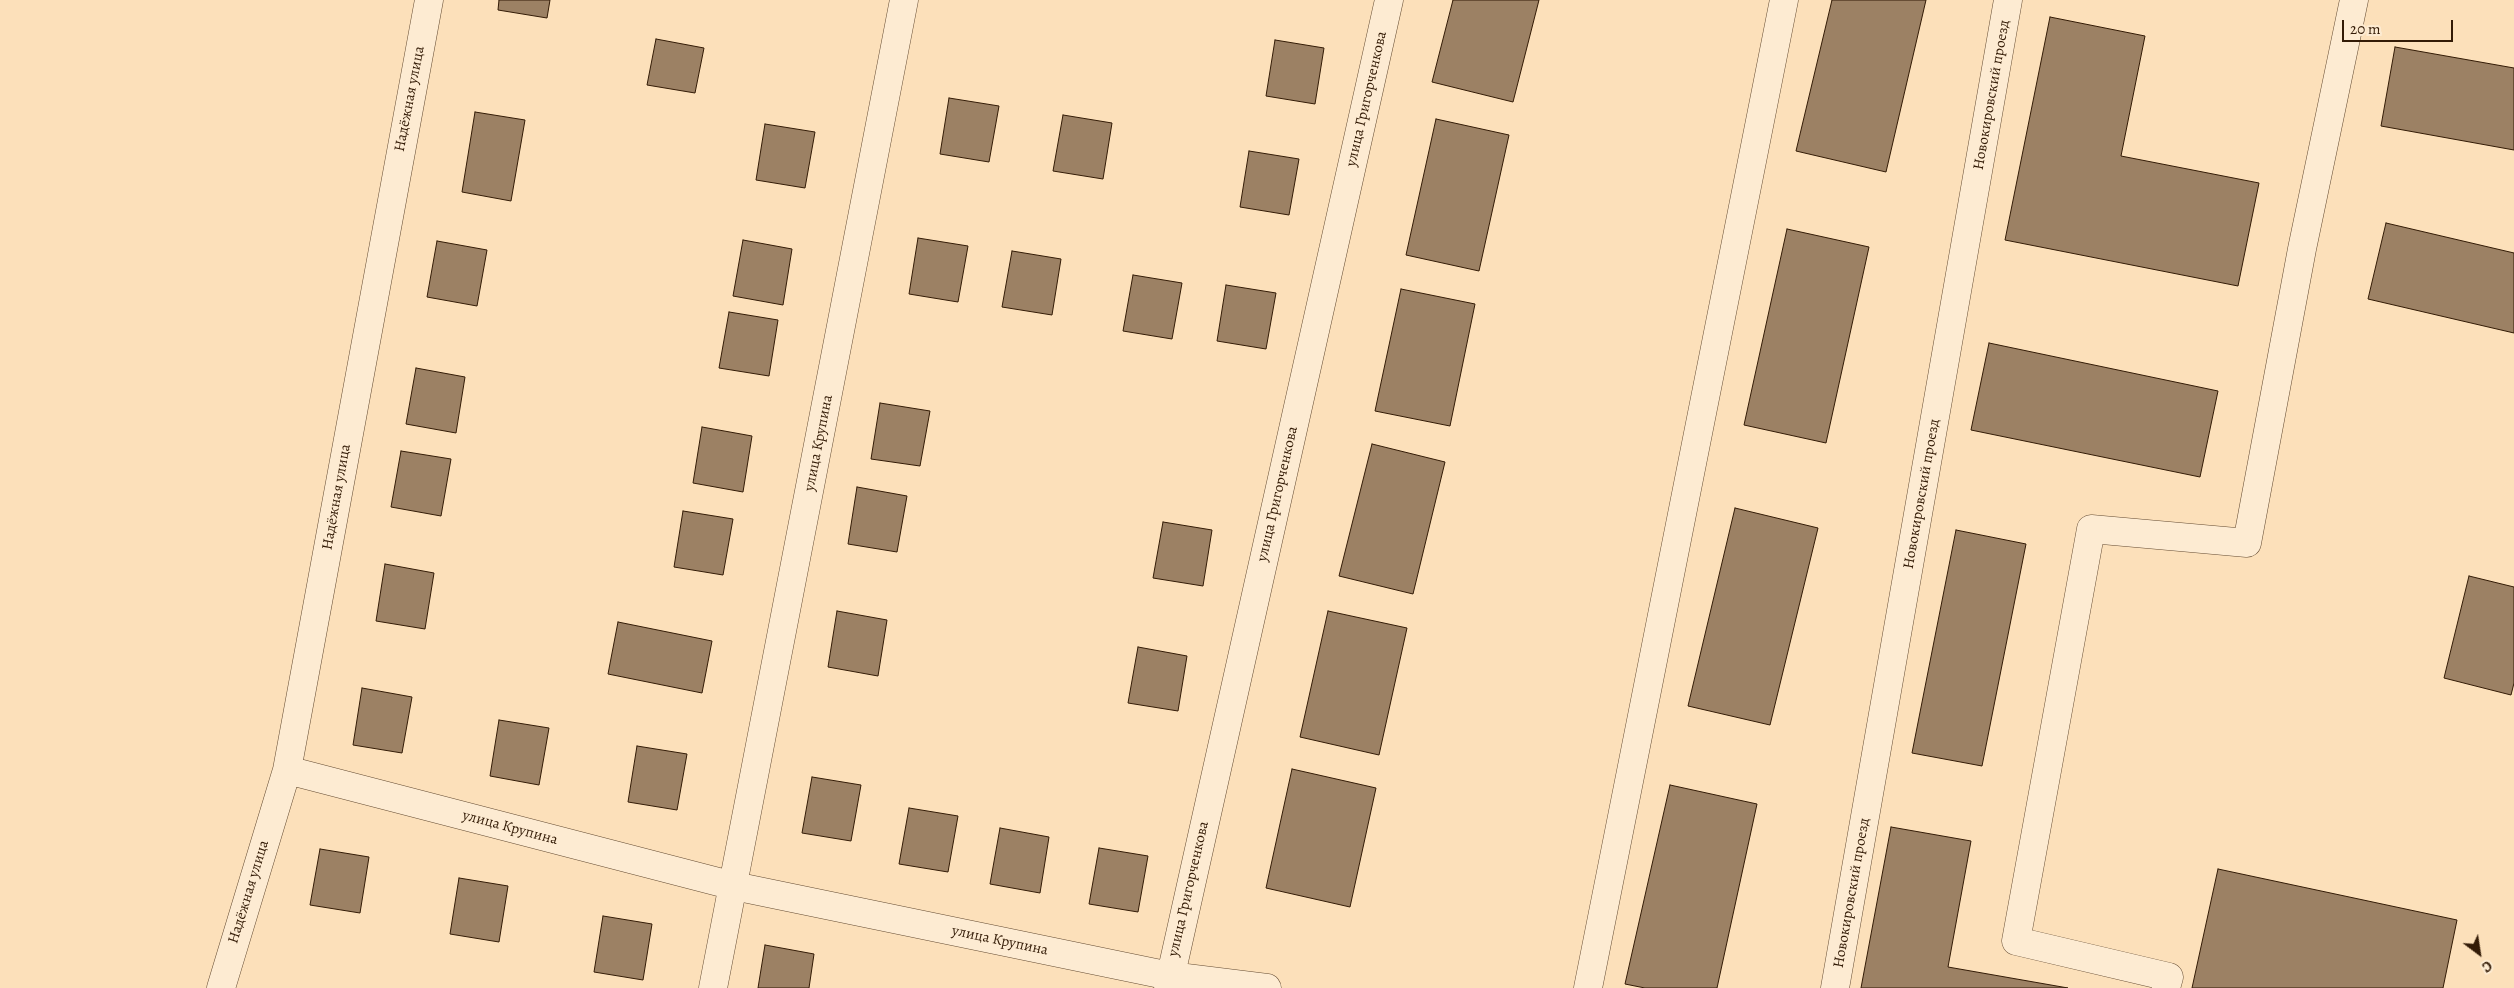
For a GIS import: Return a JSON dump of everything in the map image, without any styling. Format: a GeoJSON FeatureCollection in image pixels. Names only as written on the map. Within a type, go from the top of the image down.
{"type":"FeatureCollection","features":[{"type":"Feature","properties":{"kind":"street","name":"Надёжная улица"},"geometry":{"type":"LineString","coordinates":[[220,988],[287,770],[429,0]]}},
{"type":"Feature","properties":{"kind":"street","name":"улица Крупина"},"geometry":{"type":"LineString","coordinates":[[713,988],[904,0]]}},
{"type":"Feature","properties":{"kind":"street","name":"улица Григорченкова"},"geometry":{"type":"LineString","coordinates":[[1169,982],[1389,0]]}},
{"type":"Feature","properties":{"kind":"street"},"geometry":{"type":"LineString","coordinates":[[1588,988],[1784,0]]}},
{"type":"Feature","properties":{"kind":"street","name":"Новокировский проезд"},"geometry":{"type":"LineString","coordinates":[[1835,988],[2008,0]]}},
{"type":"Feature","properties":{"kind":"street"},"geometry":{"type":"LineString","coordinates":[[2166,988],[2169,977],[2016,941],[2091,529],[2248,543],[2302,249],[2354,0]]}},
{"type":"Feature","properties":{"kind":"street","name":"улица Крупина"},"geometry":{"type":"LineString","coordinates":[[287,770],[734,886],[1169,982],[1268,988]]}},
{"type":"Feature","properties":{"kind":"building"},"geometry":{"type":"Polygon","coordinates":[[[499,0],[550,0],[547,18],[498,10],[499,0]]]}},
{"type":"Feature","properties":{"kind":"building"},"geometry":{"type":"Polygon","coordinates":[[[1453,0],[1539,0],[1513,102],[1432,82],[1453,0]]]}},
{"type":"Feature","properties":{"kind":"building"},"geometry":{"type":"Polygon","coordinates":[[[1832,0],[1926,0],[1886,172],[1796,151],[1832,0]]]}},
{"type":"Feature","properties":{"kind":"building"},"geometry":{"type":"Polygon","coordinates":[[[2050,17],[2145,36],[2121,156],[2259,183],[2238,286],[2005,240],[2050,17]]]}},
{"type":"Feature","properties":{"kind":"building"},"geometry":{"type":"Polygon","coordinates":[[[656,39],[704,48],[695,93],[647,85],[656,39]]]}},
{"type":"Feature","properties":{"kind":"building"},"geometry":{"type":"Polygon","coordinates":[[[1275,40],[1324,48],[1315,104],[1266,96],[1275,40]]]}},
{"type":"Feature","properties":{"kind":"building"},"geometry":{"type":"Polygon","coordinates":[[[2395,47],[2514,68],[2514,150],[2381,126],[2395,47]]]}},
{"type":"Feature","properties":{"kind":"building"},"geometry":{"type":"Polygon","coordinates":[[[949,98],[999,106],[989,162],[940,154],[949,98]]]}},
{"type":"Feature","properties":{"kind":"building"},"geometry":{"type":"Polygon","coordinates":[[[475,112],[525,120],[511,201],[462,192],[475,112]]]}},
{"type":"Feature","properties":{"kind":"building"},"geometry":{"type":"Polygon","coordinates":[[[1063,115],[1112,123],[1103,179],[1053,171],[1063,115]]]}},
{"type":"Feature","properties":{"kind":"building"},"geometry":{"type":"Polygon","coordinates":[[[1436,119],[1509,135],[1479,271],[1406,255],[1436,119]]]}},
{"type":"Feature","properties":{"kind":"building"},"geometry":{"type":"Polygon","coordinates":[[[765,124],[815,132],[805,188],[756,180],[765,124]]]}},
{"type":"Feature","properties":{"kind":"building"},"geometry":{"type":"Polygon","coordinates":[[[1249,151],[1299,159],[1289,215],[1240,207],[1249,151]]]}},
{"type":"Feature","properties":{"kind":"building"},"geometry":{"type":"Polygon","coordinates":[[[2386,223],[2514,253],[2514,333],[2368,299],[2386,223]]]}},
{"type":"Feature","properties":{"kind":"building"},"geometry":{"type":"Polygon","coordinates":[[[1787,229],[1869,247],[1826,443],[1744,425],[1787,229]]]}},
{"type":"Feature","properties":{"kind":"building"},"geometry":{"type":"Polygon","coordinates":[[[918,238],[968,246],[958,302],[909,294],[918,238]]]}},
{"type":"Feature","properties":{"kind":"building"},"geometry":{"type":"Polygon","coordinates":[[[743,240],[792,249],[783,305],[733,296],[743,240]]]}},
{"type":"Feature","properties":{"kind":"building"},"geometry":{"type":"Polygon","coordinates":[[[437,241],[487,250],[477,306],[427,297],[437,241]]]}},
{"type":"Feature","properties":{"kind":"building"},"geometry":{"type":"Polygon","coordinates":[[[1012,251],[1061,259],[1052,315],[1002,307],[1012,251]]]}},
{"type":"Feature","properties":{"kind":"building"},"geometry":{"type":"Polygon","coordinates":[[[1133,275],[1182,283],[1172,339],[1123,331],[1133,275]]]}},
{"type":"Feature","properties":{"kind":"building"},"geometry":{"type":"Polygon","coordinates":[[[1226,285],[1276,293],[1266,349],[1217,341],[1226,285]]]}},
{"type":"Feature","properties":{"kind":"building"},"geometry":{"type":"Polygon","coordinates":[[[1401,289],[1475,304],[1450,426],[1375,411],[1401,289]]]}},
{"type":"Feature","properties":{"kind":"building"},"geometry":{"type":"Polygon","coordinates":[[[729,312],[778,320],[769,376],[719,368],[729,312]]]}},
{"type":"Feature","properties":{"kind":"building"},"geometry":{"type":"Polygon","coordinates":[[[1989,343],[2218,391],[2200,477],[1971,430],[1989,343]]]}},
{"type":"Feature","properties":{"kind":"building"},"geometry":{"type":"Polygon","coordinates":[[[416,368],[465,377],[456,433],[406,424],[416,368]]]}},
{"type":"Feature","properties":{"kind":"building"},"geometry":{"type":"Polygon","coordinates":[[[880,403],[930,411],[920,466],[871,459],[880,403]]]}},
{"type":"Feature","properties":{"kind":"building"},"geometry":{"type":"Polygon","coordinates":[[[702,427],[752,436],[743,492],[693,483],[702,427]]]}},
{"type":"Feature","properties":{"kind":"building"},"geometry":{"type":"Polygon","coordinates":[[[1372,444],[1445,462],[1413,594],[1339,576],[1372,444]]]}},
{"type":"Feature","properties":{"kind":"building"},"geometry":{"type":"Polygon","coordinates":[[[401,451],[451,459],[441,516],[391,507],[401,451]]]}},
{"type":"Feature","properties":{"kind":"building"},"geometry":{"type":"Polygon","coordinates":[[[857,487],[907,496],[897,552],[848,544],[857,487]]]}},
{"type":"Feature","properties":{"kind":"building"},"geometry":{"type":"Polygon","coordinates":[[[1735,508],[1818,528],[1770,725],[1688,706],[1735,508]]]}},
{"type":"Feature","properties":{"kind":"building"},"geometry":{"type":"Polygon","coordinates":[[[683,511],[733,519],[723,575],[674,567],[683,511]]]}},
{"type":"Feature","properties":{"kind":"building"},"geometry":{"type":"Polygon","coordinates":[[[1163,522],[1212,530],[1203,586],[1153,578],[1163,522]]]}},
{"type":"Feature","properties":{"kind":"building"},"geometry":{"type":"Polygon","coordinates":[[[1956,530],[2026,544],[1982,766],[1912,753],[1956,530]]]}},
{"type":"Feature","properties":{"kind":"building"},"geometry":{"type":"Polygon","coordinates":[[[385,564],[434,573],[425,629],[376,621],[385,564]]]}},
{"type":"Feature","properties":{"kind":"building"},"geometry":{"type":"Polygon","coordinates":[[[2469,576],[2514,587],[2514,683],[2511,695],[2444,678],[2469,576]]]}},
{"type":"Feature","properties":{"kind":"building"},"geometry":{"type":"Polygon","coordinates":[[[837,611],[887,620],[878,676],[828,667],[837,611]]]}},
{"type":"Feature","properties":{"kind":"building"},"geometry":{"type":"Polygon","coordinates":[[[1328,611],[1407,628],[1379,755],[1300,737],[1328,611]]]}},
{"type":"Feature","properties":{"kind":"building"},"geometry":{"type":"Polygon","coordinates":[[[618,622],[712,641],[702,693],[608,674],[618,622]]]}},
{"type":"Feature","properties":{"kind":"building"},"geometry":{"type":"Polygon","coordinates":[[[1138,647],[1187,656],[1178,711],[1128,703],[1138,647]]]}},
{"type":"Feature","properties":{"kind":"building"},"geometry":{"type":"Polygon","coordinates":[[[362,688],[412,697],[402,753],[353,745],[362,688]]]}},
{"type":"Feature","properties":{"kind":"building"},"geometry":{"type":"Polygon","coordinates":[[[499,720],[549,728],[539,785],[490,776],[499,720]]]}},
{"type":"Feature","properties":{"kind":"building"},"geometry":{"type":"Polygon","coordinates":[[[637,746],[687,754],[677,810],[628,802],[637,746]]]}},
{"type":"Feature","properties":{"kind":"building"},"geometry":{"type":"Polygon","coordinates":[[[1292,769],[1376,788],[1350,907],[1266,888],[1292,769]]]}},
{"type":"Feature","properties":{"kind":"building"},"geometry":{"type":"Polygon","coordinates":[[[812,777],[861,785],[851,841],[802,833],[812,777]]]}},
{"type":"Feature","properties":{"kind":"building"},"geometry":{"type":"Polygon","coordinates":[[[1670,785],[1757,804],[1717,988],[1645,988],[1625,984],[1670,785]]]}},
{"type":"Feature","properties":{"kind":"building"},"geometry":{"type":"Polygon","coordinates":[[[909,808],[958,816],[948,872],[899,864],[909,808]]]}},
{"type":"Feature","properties":{"kind":"building"},"geometry":{"type":"Polygon","coordinates":[[[1891,827],[1971,841],[1948,967],[2068,988],[1861,988],[1891,827]]]}},
{"type":"Feature","properties":{"kind":"building"},"geometry":{"type":"Polygon","coordinates":[[[1000,828],[1049,837],[1040,893],[990,884],[1000,828]]]}},
{"type":"Feature","properties":{"kind":"building"},"geometry":{"type":"Polygon","coordinates":[[[1099,848],[1148,856],[1138,912],[1089,904],[1099,848]]]}},
{"type":"Feature","properties":{"kind":"building"},"geometry":{"type":"Polygon","coordinates":[[[320,849],[369,857],[360,913],[310,905],[320,849]]]}},
{"type":"Feature","properties":{"kind":"building"},"geometry":{"type":"Polygon","coordinates":[[[2218,869],[2457,920],[2443,988],[2192,988],[2218,869]]]}},
{"type":"Feature","properties":{"kind":"building"},"geometry":{"type":"Polygon","coordinates":[[[459,878],[508,886],[499,942],[450,934],[459,878]]]}},
{"type":"Feature","properties":{"kind":"building"},"geometry":{"type":"Polygon","coordinates":[[[603,916],[652,924],[643,980],[594,972],[603,916]]]}},
{"type":"Feature","properties":{"kind":"building"},"geometry":{"type":"Polygon","coordinates":[[[765,945],[814,954],[809,988],[758,988],[765,945]]]}}]}
